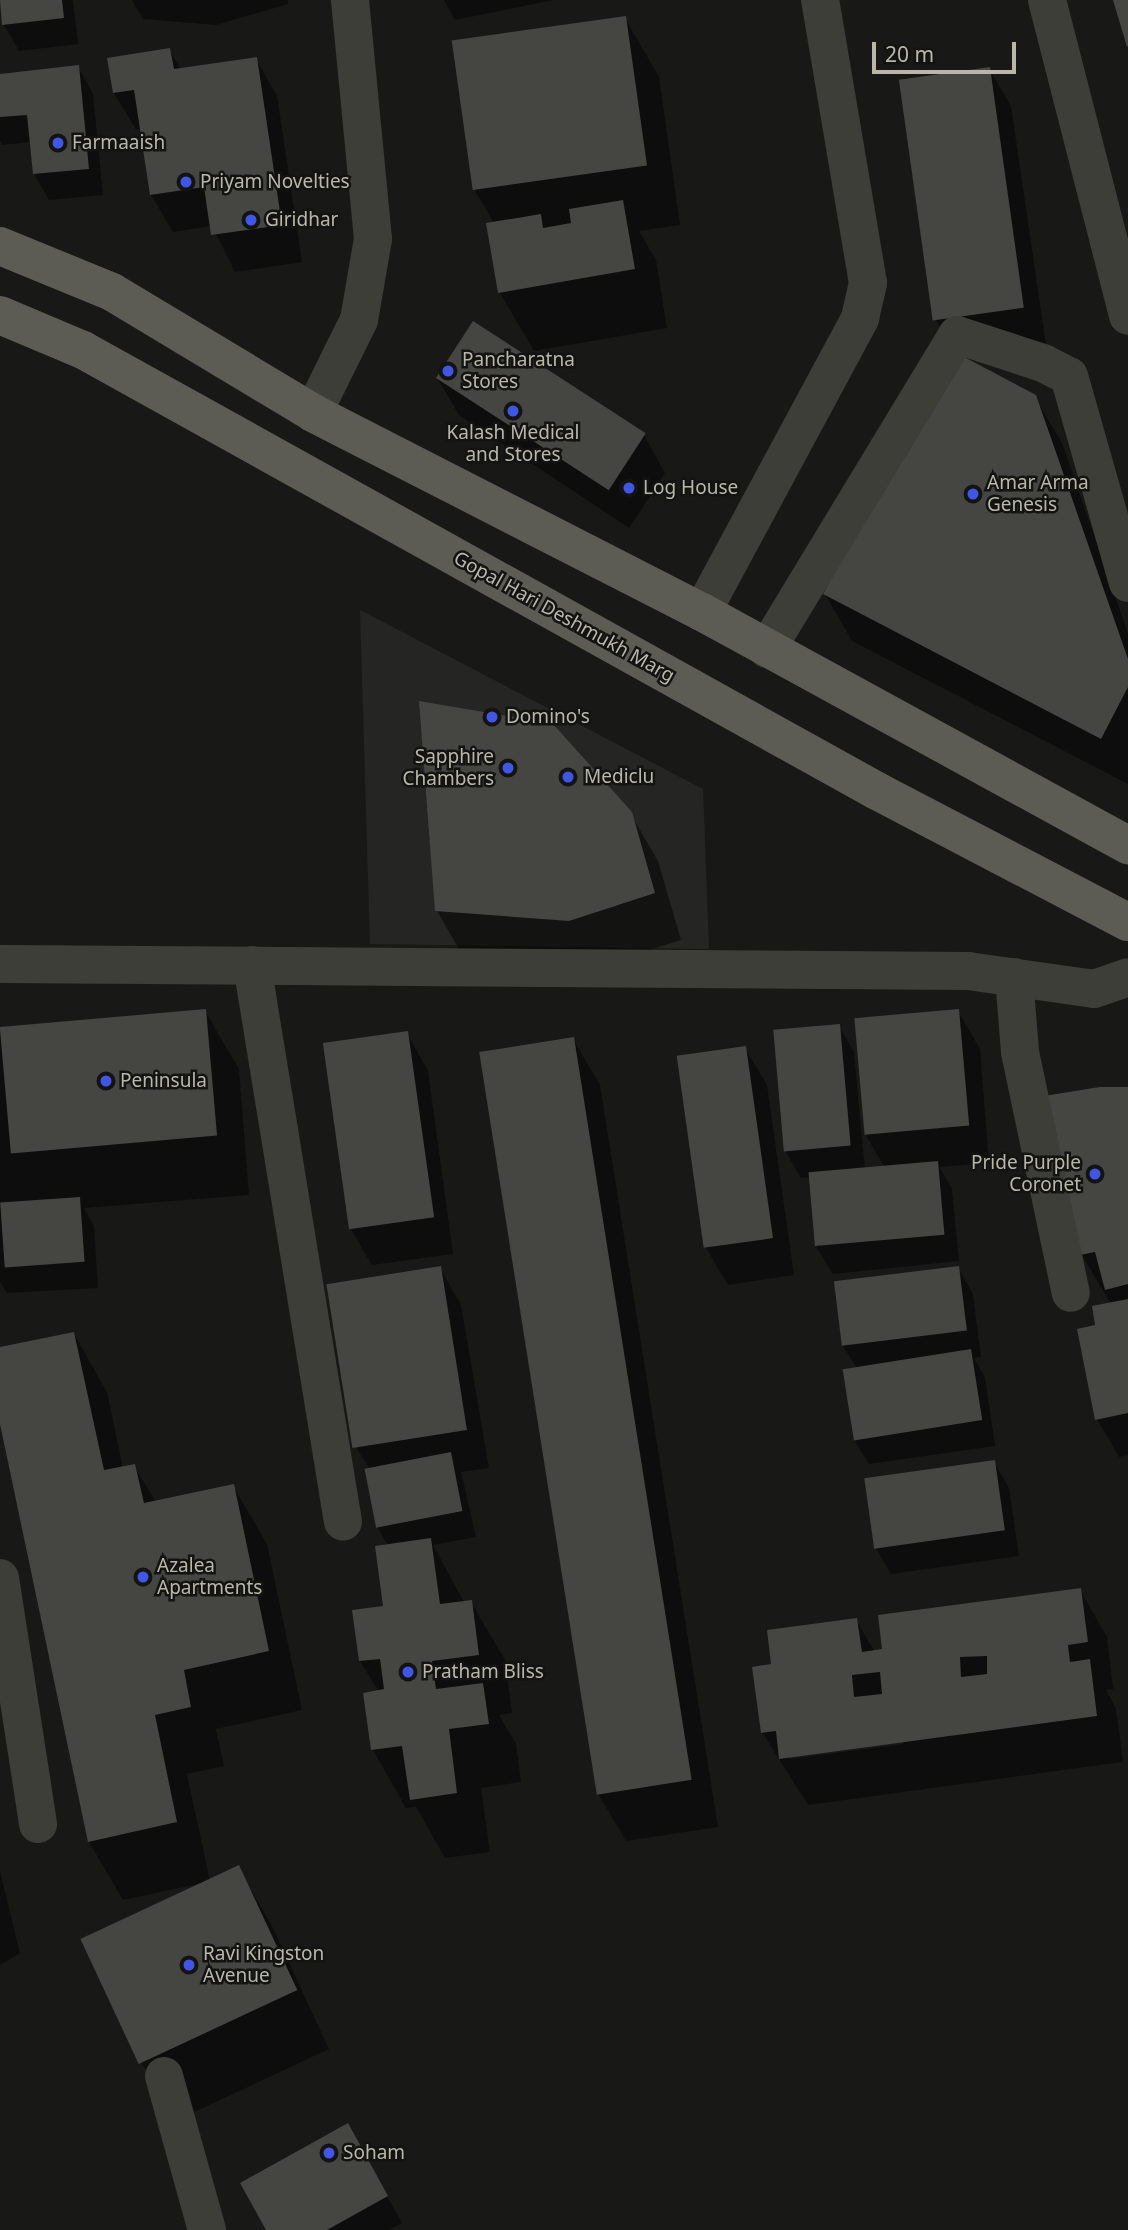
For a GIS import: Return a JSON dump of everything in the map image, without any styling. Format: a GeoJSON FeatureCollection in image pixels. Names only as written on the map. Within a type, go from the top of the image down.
{"type":"FeatureCollection","features":[{"type":"Feature","properties":{"kind":"main road"},"geometry":{"type":"LineString","coordinates":[[0,246],[112,292],[313,413],[702,612],[1127,839]]}},
{"type":"Feature","properties":{"kind":"main road","name":"Gopal Hari Deshmukh Marg"},"geometry":{"type":"LineString","coordinates":[[0,315],[83,350],[877,791],[1128,922]]}},
{"type":"Feature","properties":{"kind":"street"},"geometry":{"type":"LineString","coordinates":[[313,413],[359,320],[373,239],[350,0]]}},
{"type":"Feature","properties":{"kind":"street"},"geometry":{"type":"LineString","coordinates":[[702,612],[860,318],[868,283],[820,0]]}},
{"type":"Feature","properties":{"kind":"street"},"geometry":{"type":"LineString","coordinates":[[1047,0],[1128,316]]}},
{"type":"Feature","properties":{"kind":"street"},"geometry":{"type":"LineString","coordinates":[[768,649],[957,335],[1043,363],[1069,376],[1128,583]]}},
{"type":"Feature","properties":{"kind":"street"},"geometry":{"type":"LineString","coordinates":[[0,964],[968,971],[1014,977],[1111,983],[1128,1006]]}},
{"type":"Feature","properties":{"kind":"street"},"geometry":{"type":"LineString","coordinates":[[252,965],[344,1522]]}},
{"type":"Feature","properties":{"kind":"street"},"geometry":{"type":"LineString","coordinates":[[1014,977],[1020,1052],[1072,1293]]}},
{"type":"Feature","properties":{"kind":"street"},"geometry":{"type":"LineString","coordinates":[[0,1577],[38,1824]]}},
{"type":"Feature","properties":{"kind":"street"},"geometry":{"type":"LineString","coordinates":[[164,2076],[207,2230]]}},
{"type":"Feature","properties":{"kind":"shaded area","name":"Sapphire Chambers"},"geometry":{"type":"Polygon","coordinates":[[[360,610],[703,789],[709,949],[370,944],[360,610]]]}},
{"type":"Feature","properties":{"kind":"building"},"geometry":{"type":"Polygon","coordinates":[[[0,0],[62,0],[64,18],[2,25],[0,0]]]}},
{"type":"Feature","properties":{"kind":"building"},"geometry":{"type":"Polygon","coordinates":[[[1113,0],[1128,0],[1127,47],[1113,0]]]}},
{"type":"Feature","properties":{"kind":"building"},"geometry":{"type":"Polygon","coordinates":[[[626,16],[647,166],[473,190],[452,40],[626,16]]]}},
{"type":"Feature","properties":{"kind":"building"},"geometry":{"type":"Polygon","coordinates":[[[170,48],[174,69],[257,57],[282,225],[211,235],[204,187],[150,195],[134,90],[113,93],[107,58],[170,48]]]}},
{"type":"Feature","properties":{"kind":"building","name":"Farmaaish"},"geometry":{"type":"Polygon","coordinates":[[[79,65],[89,169],[33,174],[27,115],[0,117],[0,74],[79,65]]]}},
{"type":"Feature","properties":{"kind":"building"},"geometry":{"type":"Polygon","coordinates":[[[990,67],[1024,308],[933,320],[899,80],[990,67]]]}},
{"type":"Feature","properties":{"kind":"building"},"geometry":{"type":"Polygon","coordinates":[[[623,200],[635,269],[498,293],[486,223],[541,214],[543,228],[571,223],[569,209],[623,200]]]}},
{"type":"Feature","properties":{"kind":"building"},"geometry":{"type":"Polygon","coordinates":[[[473,321],[646,433],[609,490],[436,378],[473,321]]]}},
{"type":"Feature","properties":{"kind":"building","name":"Amar Arma Genesis"},"geometry":{"type":"Polygon","coordinates":[[[951,350],[1036,395],[1128,659],[1128,687],[1101,739],[823,594],[951,350]]]}},
{"type":"Feature","properties":{"kind":"building","name":"Sapphire Chambers"},"geometry":{"type":"Polygon","coordinates":[[[419,701],[553,724],[632,812],[655,893],[569,921],[435,911],[419,701]]]}},
{"type":"Feature","properties":{"kind":"building","name":"Peninsula"},"geometry":{"type":"Polygon","coordinates":[[[206,1009],[217,1136],[11,1154],[0,1027],[206,1009]]]}},
{"type":"Feature","properties":{"kind":"building"},"geometry":{"type":"Polygon","coordinates":[[[959,1009],[969,1126],[865,1135],[854,1018],[959,1009]]]}},
{"type":"Feature","properties":{"kind":"building"},"geometry":{"type":"Polygon","coordinates":[[[840,1024],[851,1146],[784,1151],[773,1030],[840,1024]]]}},
{"type":"Feature","properties":{"kind":"building"},"geometry":{"type":"Polygon","coordinates":[[[408,1031],[434,1217],[349,1229],[323,1043],[408,1031]]]}},
{"type":"Feature","properties":{"kind":"building"},"geometry":{"type":"Polygon","coordinates":[[[574,1037],[692,1780],[597,1795],[479,1052],[574,1037]]]}},
{"type":"Feature","properties":{"kind":"building"},"geometry":{"type":"Polygon","coordinates":[[[746,1046],[773,1238],[704,1248],[677,1056],[746,1046]]]}},
{"type":"Feature","properties":{"kind":"building","name":"Pride Purple Coronet"},"geometry":{"type":"Polygon","coordinates":[[[1100,1087],[1128,1087],[1128,1284],[1105,1290],[1095,1252],[1080,1255],[1044,1096],[1100,1087]]]}},
{"type":"Feature","properties":{"kind":"building"},"geometry":{"type":"Polygon","coordinates":[[[938,1161],[944,1235],[815,1246],[808,1172],[938,1161]]]}},
{"type":"Feature","properties":{"kind":"building"},"geometry":{"type":"Polygon","coordinates":[[[80,1197],[85,1262],[5,1267],[0,1203],[80,1197]]]}},
{"type":"Feature","properties":{"kind":"building"},"geometry":{"type":"Polygon","coordinates":[[[441,1266],[467,1430],[352,1448],[326,1284],[441,1266]]]}},
{"type":"Feature","properties":{"kind":"building"},"geometry":{"type":"Polygon","coordinates":[[[959,1266],[967,1331],[842,1346],[834,1281],[959,1266]]]}},
{"type":"Feature","properties":{"kind":"building"},"geometry":{"type":"Polygon","coordinates":[[[1128,1299],[1128,1413],[1095,1420],[1077,1329],[1095,1325],[1092,1306],[1128,1299]]]}},
{"type":"Feature","properties":{"kind":"building","name":"Azalea Apartments"},"geometry":{"type":"Polygon","coordinates":[[[74,1332],[104,1470],[135,1464],[144,1503],[234,1484],[269,1651],[184,1670],[191,1707],[155,1715],[177,1822],[88,1842],[0,1424],[0,1347],[74,1332]]]}},
{"type":"Feature","properties":{"kind":"building"},"geometry":{"type":"Polygon","coordinates":[[[971,1349],[982,1420],[854,1440],[843,1369],[971,1349]]]}},
{"type":"Feature","properties":{"kind":"building"},"geometry":{"type":"Polygon","coordinates":[[[451,1452],[462,1511],[376,1528],[365,1469],[451,1452]]]}},
{"type":"Feature","properties":{"kind":"building"},"geometry":{"type":"Polygon","coordinates":[[[995,1460],[1005,1530],[874,1549],[864,1478],[995,1460]]]}},
{"type":"Feature","properties":{"kind":"building","name":"Pratham Bliss"},"geometry":{"type":"Polygon","coordinates":[[[431,1538],[440,1604],[472,1600],[479,1655],[432,1661],[436,1689],[483,1683],[489,1724],[449,1729],[457,1793],[410,1800],[402,1746],[371,1750],[363,1693],[384,1689],[380,1659],[359,1661],[352,1610],[383,1606],[375,1546],[431,1538]]]}},
{"type":"Feature","properties":{"kind":"building"},"geometry":{"type":"Polygon","coordinates":[[[1081,1588],[1088,1642],[1068,1645],[1070,1662],[1090,1659],[1097,1716],[779,1759],[776,1731],[761,1733],[752,1667],[771,1664],[767,1630],[857,1618],[862,1652],[882,1649],[878,1615],[1081,1588]],[[987,1656],[960,1657],[961,1677],[987,1674],[987,1656]],[[880,1672],[852,1675],[854,1697],[882,1694],[880,1672]]]}},
{"type":"Feature","properties":{"kind":"building","name":"Ravi Kingston Avenue"},"geometry":{"type":"Polygon","coordinates":[[[239,1865],[297,1990],[139,2064],[80,1939],[239,1865]]]}},
{"type":"Feature","properties":{"kind":"building","name":"Soham"},"geometry":{"type":"Polygon","coordinates":[[[348,2123],[388,2196],[327,2230],[266,2230],[240,2183],[348,2123]]]}},
{"type":"Feature","properties":{"kind":"place","name":"Farmaaish"},"geometry":{"type":"Point","coordinates":[58,143]}},
{"type":"Feature","properties":{"kind":"place","name":"Priyam Novelties"},"geometry":{"type":"Point","coordinates":[186,182]}},
{"type":"Feature","properties":{"kind":"place","name":"Giridhar"},"geometry":{"type":"Point","coordinates":[251,220]}},
{"type":"Feature","properties":{"kind":"place","name":"Pancharatna Stores"},"geometry":{"type":"Point","coordinates":[448,371]}},
{"type":"Feature","properties":{"kind":"place","name":"Kalash Medical and Stores"},"geometry":{"type":"Point","coordinates":[513,411]}},
{"type":"Feature","properties":{"kind":"place","name":"Log House"},"geometry":{"type":"Point","coordinates":[629,488]}},
{"type":"Feature","properties":{"kind":"place","name":"Amar Arma Genesis"},"geometry":{"type":"Point","coordinates":[973,494]}},
{"type":"Feature","properties":{"kind":"place","name":"Domino's"},"geometry":{"type":"Point","coordinates":[492,717]}},
{"type":"Feature","properties":{"kind":"place","name":"Sapphire Chambers"},"geometry":{"type":"Point","coordinates":[508,768]}},
{"type":"Feature","properties":{"kind":"place","name":"Mediclu"},"geometry":{"type":"Point","coordinates":[568,777]}},
{"type":"Feature","properties":{"kind":"place","name":"Peninsula"},"geometry":{"type":"Point","coordinates":[106,1081]}},
{"type":"Feature","properties":{"kind":"place","name":"Pride Purple Coronet"},"geometry":{"type":"Point","coordinates":[1095,1174]}},
{"type":"Feature","properties":{"kind":"place","name":"Azalea Apartments"},"geometry":{"type":"Point","coordinates":[143,1577]}},
{"type":"Feature","properties":{"kind":"place","name":"Pratham Bliss"},"geometry":{"type":"Point","coordinates":[408,1672]}},
{"type":"Feature","properties":{"kind":"place","name":"Ravi Kingston Avenue"},"geometry":{"type":"Point","coordinates":[189,1965]}},
{"type":"Feature","properties":{"kind":"place","name":"Soham"},"geometry":{"type":"Point","coordinates":[329,2153]}}]}
